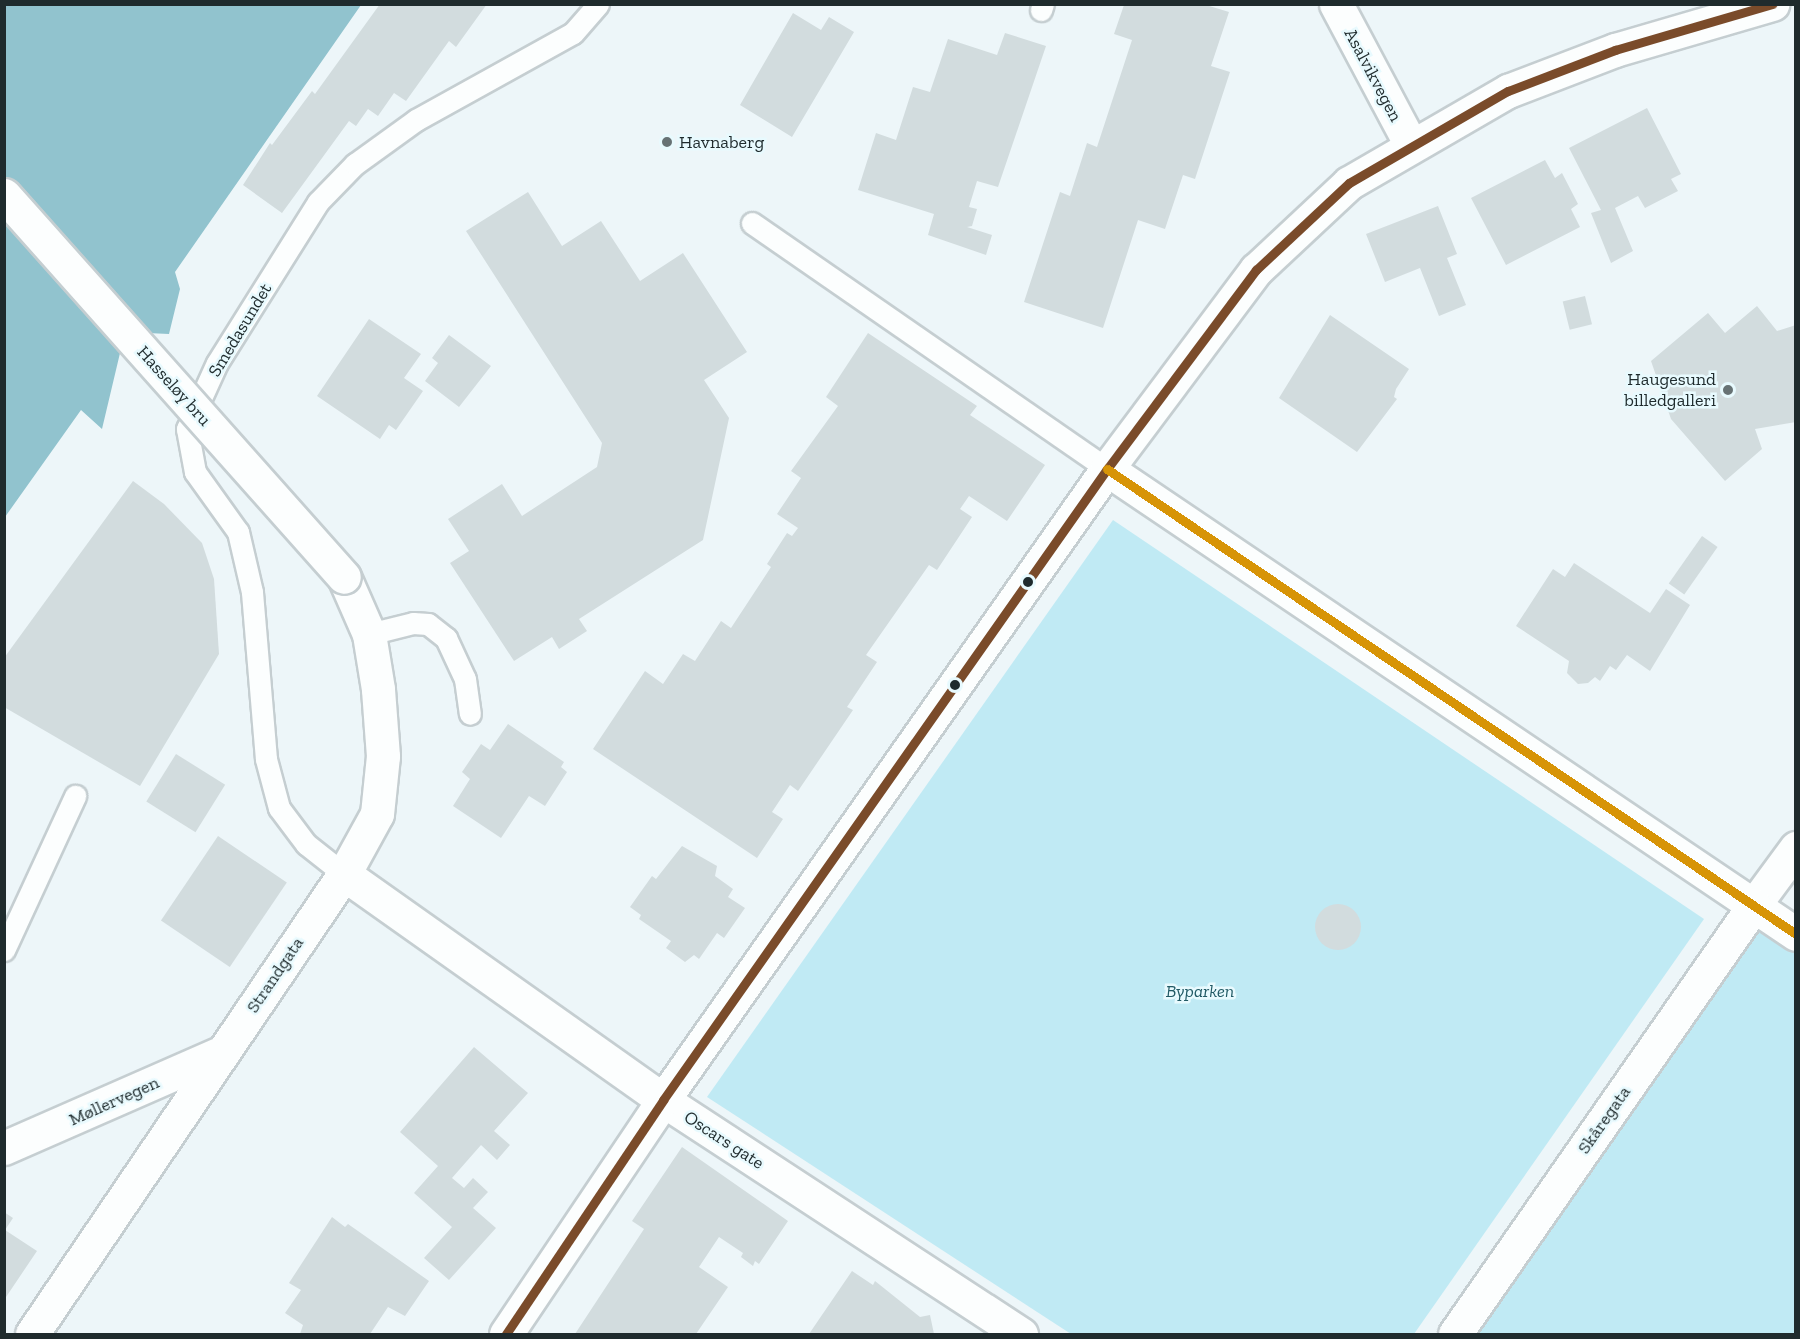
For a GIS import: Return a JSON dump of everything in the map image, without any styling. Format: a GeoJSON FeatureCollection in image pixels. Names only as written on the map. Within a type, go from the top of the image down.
{"type":"FeatureCollection","features":[{"type":"Feature","properties":{"kind":"street","name":"Asalvikvegen"},"geometry":{"type":"LineString","coordinates":[[1336,4],[1411,145]]}},
{"type":"Feature","properties":{"kind":"street"},"geometry":{"type":"LineString","coordinates":[[506,1335],[663,1100],[1107,469],[1256,270],[1349,183],[1411,145],[1508,91],[1615,50],[1772,4]]}},
{"type":"Feature","properties":{"kind":"street","name":"Hasseløy bru"},"geometry":{"type":"LineString","coordinates":[[4,195],[344,577]]}},
{"type":"Feature","properties":{"kind":"street"},"geometry":{"type":"LineString","coordinates":[[1107,469],[1796,934]]}},
{"type":"Feature","properties":{"kind":"street","name":"Strandgata"},"geometry":{"type":"LineString","coordinates":[[32,1335],[344,874],[377,814],[384,756],[369,634],[344,577]]}},
{"type":"Feature","properties":{"kind":"street","name":"Skåregata"},"geometry":{"type":"LineString","coordinates":[[1455,1335],[1796,848]]}},
{"type":"Feature","properties":{"kind":"street","name":"Oscars gate"},"geometry":{"type":"LineString","coordinates":[[344,874],[663,1100],[1003,1330]]}},
{"type":"Feature","properties":{"kind":"street","name":"Møllervegen"},"geometry":{"type":"LineString","coordinates":[[4,1148],[223,1052]]}},
{"type":"Feature","properties":{"kind":"lane","name":"Smedasundet"},"geometry":{"type":"LineString","coordinates":[[344,874],[306,844],[279,808],[266,759],[252,592],[238,532],[195,472],[187,429],[217,363],[313,211],[355,164],[416,120],[573,33],[598,4]]}},
{"type":"Feature","properties":{"kind":"lane"},"geometry":{"type":"LineString","coordinates":[[752,223],[1107,469]]}},
{"type":"Feature","properties":{"kind":"lane"},"geometry":{"type":"LineString","coordinates":[[369,634],[413,623],[428,624],[446,638],[465,679],[470,714]]}},
{"type":"Feature","properties":{"kind":"lane"},"geometry":{"type":"LineString","coordinates":[[4,950],[75,796]]}},
{"type":"Feature","properties":{"kind":"green space","name":"Byparken"},"geometry":{"type":"Polygon","coordinates":[[[1113,520],[1704,919],[1414,1334],[1071,1334],[707,1097],[1113,520]]]}},
{"type":"Feature","properties":{"kind":"green space"},"geometry":{"type":"Polygon","coordinates":[[[1754,905],[1795,934],[1795,1334],[1455,1334],[1754,905]]]}},
{"type":"Feature","properties":{"kind":"shaded area"},"geometry":{"type":"Polygon","coordinates":[[[5,5],[361,5],[175,272],[180,289],[169,334],[125,332],[102,429],[81,410],[5,517],[5,5]]]}},
{"type":"Feature","properties":{"kind":"building"},"geometry":{"type":"Polygon","coordinates":[[[380,4],[487,4],[456,47],[449,41],[406,101],[394,93],[378,116],[368,109],[356,126],[349,121],[282,213],[243,185],[270,143],[272,145],[312,91],[315,94],[380,4]]]}},
{"type":"Feature","properties":{"kind":"building"},"geometry":{"type":"Polygon","coordinates":[[[1124,5],[1206,5],[1229,12],[1211,66],[1230,72],[1195,179],[1183,175],[1165,229],[1138,220],[1103,328],[1024,302],[1060,192],[1070,196],[1087,143],[1097,147],[1132,40],[1114,34],[1124,5]]]}},
{"type":"Feature","properties":{"kind":"building"},"geometry":{"type":"Polygon","coordinates":[[[793,13],[821,30],[829,17],[854,32],[792,137],[740,105],[793,13]]]}},
{"type":"Feature","properties":{"kind":"building"},"geometry":{"type":"Polygon","coordinates":[[[1005,33],[1046,46],[998,187],[977,181],[969,207],[977,209],[972,226],[967,227],[992,235],[986,255],[928,235],[934,214],[858,190],[876,133],[896,140],[913,87],[930,92],[948,39],[997,55],[1005,33]]]}},
{"type":"Feature","properties":{"kind":"building"},"geometry":{"type":"Polygon","coordinates":[[[1647,108],[1681,174],[1671,179],[1678,191],[1645,208],[1638,196],[1615,208],[1633,251],[1611,263],[1591,213],[1601,210],[1569,148],[1647,108]]]}},
{"type":"Feature","properties":{"kind":"building"},"geometry":{"type":"Polygon","coordinates":[[[1545,160],[1555,178],[1562,173],[1578,204],[1571,209],[1580,227],[1506,265],[1471,198],[1545,160]]]}},
{"type":"Feature","properties":{"kind":"building"},"geometry":{"type":"Polygon","coordinates":[[[528,192],[562,246],[601,221],[640,281],[683,253],[747,352],[704,380],[729,418],[703,540],[579,619],[587,631],[559,649],[552,637],[514,661],[450,563],[469,551],[448,519],[502,484],[522,516],[597,467],[602,443],[466,231],[528,192]]]}},
{"type":"Feature","properties":{"kind":"building"},"geometry":{"type":"Polygon","coordinates":[[[1438,206],[1457,254],[1447,258],[1466,305],[1439,316],[1420,268],[1385,282],[1366,234],[1438,206]]]}},
{"type":"Feature","properties":{"kind":"building"},"geometry":{"type":"Polygon","coordinates":[[[1585,296],[1592,324],[1570,330],[1563,302],[1585,296]]]}},
{"type":"Feature","properties":{"kind":"building","name":"Haugesund billedgalleri"},"geometry":{"type":"Polygon","coordinates":[[[1757,306],[1777,331],[1796,325],[1796,422],[1755,429],[1762,449],[1725,481],[1671,419],[1651,361],[1708,313],[1725,333],[1757,306]]]}},
{"type":"Feature","properties":{"kind":"building"},"geometry":{"type":"Polygon","coordinates":[[[1330,315],[1409,369],[1396,389],[1394,397],[1397,399],[1357,452],[1279,398],[1330,315]]]}},
{"type":"Feature","properties":{"kind":"building"},"geometry":{"type":"Polygon","coordinates":[[[369,319],[421,354],[404,378],[423,391],[396,430],[389,425],[380,439],[317,396],[369,319]]]}},
{"type":"Feature","properties":{"kind":"building"},"geometry":{"type":"Polygon","coordinates":[[[868,333],[977,406],[970,415],[1045,465],[1007,521],[969,496],[960,509],[972,517],[937,570],[929,565],[866,655],[877,662],[847,707],[853,710],[798,791],[790,785],[772,812],[783,819],[757,858],[593,749],[645,671],[663,684],[683,654],[695,661],[721,621],[731,628],[771,567],[767,564],[787,533],[792,536],[798,528],[777,514],[801,478],[791,471],[838,406],[826,397],[868,333]]]}},
{"type":"Feature","properties":{"kind":"building"},"geometry":{"type":"Polygon","coordinates":[[[449,335],[491,366],[459,407],[425,381],[438,363],[432,358],[449,335]]]}},
{"type":"Feature","properties":{"kind":"building"},"geometry":{"type":"Polygon","coordinates":[[[133,481],[164,504],[202,543],[214,579],[219,654],[140,786],[4,707],[4,658],[133,481]]]}},
{"type":"Feature","properties":{"kind":"building"},"geometry":{"type":"Polygon","coordinates":[[[1702,536],[1718,547],[1684,594],[1669,584],[1702,536]]]}},
{"type":"Feature","properties":{"kind":"building"},"geometry":{"type":"Polygon","coordinates":[[[1574,563],[1650,613],[1666,589],[1690,605],[1650,671],[1627,655],[1616,670],[1610,666],[1600,681],[1595,677],[1588,683],[1578,684],[1567,673],[1569,661],[1516,626],[1553,569],[1565,577],[1574,563]]]}},
{"type":"Feature","properties":{"kind":"building"},"geometry":{"type":"Polygon","coordinates":[[[508,724],[564,762],[561,767],[567,772],[545,806],[529,796],[501,838],[453,806],[470,779],[462,772],[481,744],[490,750],[508,724]]]}},
{"type":"Feature","properties":{"kind":"building"},"geometry":{"type":"Polygon","coordinates":[[[176,754],[225,785],[196,832],[146,801],[176,754]]]}},
{"type":"Feature","properties":{"kind":"building"},"geometry":{"type":"Polygon","coordinates":[[[218,836],[287,882],[230,967],[161,921],[218,836]]]}},
{"type":"Feature","properties":{"kind":"building"},"geometry":{"type":"Polygon","coordinates":[[[682,846],[717,866],[715,876],[733,889],[728,897],[745,908],[724,938],[717,933],[699,959],[694,955],[685,962],[666,948],[671,941],[639,919],[641,915],[630,907],[652,876],[656,879],[682,846]]]}},
{"type":"Feature","properties":{"kind":"building"},"geometry":{"type":"Polygon","coordinates":[[[1338,904],[1347,905],[1355,910],[1360,918],[1360,936],[1355,944],[1347,949],[1338,950],[1329,949],[1321,944],[1316,936],[1315,927],[1316,918],[1321,910],[1329,905],[1338,904]]]}},
{"type":"Feature","properties":{"kind":"building"},"geometry":{"type":"Polygon","coordinates":[[[474,1047],[528,1093],[494,1131],[510,1145],[497,1160],[481,1145],[452,1178],[464,1188],[473,1178],[488,1192],[473,1208],[496,1228],[449,1280],[424,1258],[452,1227],[414,1193],[438,1166],[400,1132],[474,1047]]]}},
{"type":"Feature","properties":{"kind":"building"},"geometry":{"type":"Polygon","coordinates":[[[682,1147],[788,1221],[759,1264],[755,1261],[753,1266],[741,1257],[743,1253],[719,1237],[699,1267],[728,1287],[696,1334],[575,1334],[644,1229],[632,1221],[682,1147]]]}},
{"type":"Feature","properties":{"kind":"building"},"geometry":{"type":"Polygon","coordinates":[[[4,1212],[13,1218],[5,1230],[37,1251],[4,1300],[4,1212]]]}},
{"type":"Feature","properties":{"kind":"building"},"geometry":{"type":"Polygon","coordinates":[[[332,1217],[345,1227],[348,1224],[429,1281],[405,1316],[388,1307],[370,1334],[300,1334],[303,1325],[285,1313],[301,1290],[289,1283],[332,1217]]]}},
{"type":"Feature","properties":{"kind":"building"},"geometry":{"type":"Polygon","coordinates":[[[852,1271],[873,1285],[875,1281],[920,1317],[930,1315],[934,1334],[809,1334],[852,1271]]]}},
{"type":"Feature","properties":{"kind":"transit line"},"geometry":{"type":"LineString","coordinates":[[506,1334],[663,1100],[1107,469],[1256,270],[1349,183],[1508,91],[1615,50],[1772,4]]}},
{"type":"Feature","properties":{"kind":"transit line"},"geometry":{"type":"LineString","coordinates":[[1107,469],[1796,934]]}},
{"type":"Feature","properties":{"kind":"place","name":"Havnaberg"},"geometry":{"type":"Point","coordinates":[667,142]}},
{"type":"Feature","properties":{"kind":"place","name":"Haugesund billedgalleri"},"geometry":{"type":"Point","coordinates":[1728,390]}}]}
